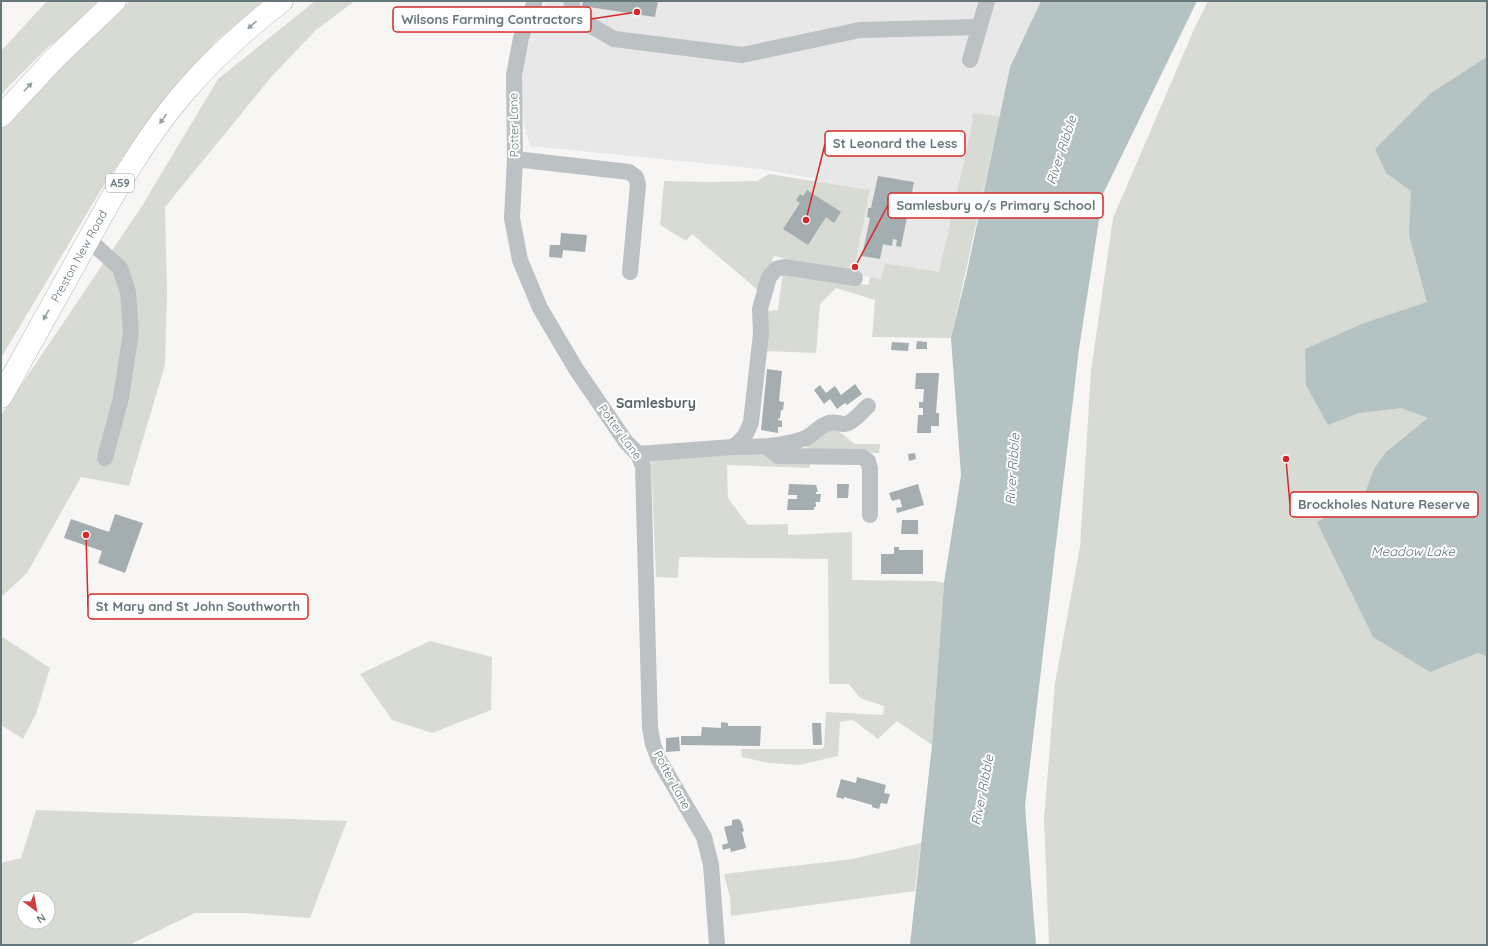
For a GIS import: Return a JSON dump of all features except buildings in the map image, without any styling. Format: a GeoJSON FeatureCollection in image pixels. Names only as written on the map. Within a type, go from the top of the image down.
{"type":"FeatureCollection","features":[{"type":"Feature","properties":{"kind":"highway"},"geometry":{"type":"LineString","coordinates":[[1,116],[55,58],[115,1]]}},
{"type":"Feature","properties":{"kind":"highway","name":"Preston New Road"},"geometry":{"type":"LineString","coordinates":[[1,397],[117,188],[162,120],[200,75],[237,38],[282,1]]}},
{"type":"Feature","properties":{"kind":"street","name":"Potter Lane"},"geometry":{"type":"LineString","coordinates":[[534,1],[521,38],[514,75],[515,159],[512,218],[520,260],[540,308],[576,369],[622,436],[638,454],[643,466],[650,728],[653,744],[659,760],[704,837],[712,865],[718,945]]}},
{"type":"Feature","properties":{"kind":"street"},"geometry":{"type":"LineString","coordinates":[[571,1],[576,17],[614,39],[742,55],[860,30],[980,27]]}},
{"type":"Feature","properties":{"kind":"street"},"geometry":{"type":"LineString","coordinates":[[970,60],[986,1]]}},
{"type":"Feature","properties":{"kind":"street"},"geometry":{"type":"LineString","coordinates":[[515,159],[630,172],[636,177],[638,185],[630,272]]}},
{"type":"Feature","properties":{"kind":"street"},"geometry":{"type":"LineString","coordinates":[[89,240],[120,268],[128,292],[132,332],[121,398],[105,458]]}},
{"type":"Feature","properties":{"kind":"street"},"geometry":{"type":"LineString","coordinates":[[732,447],[742,440],[748,432],[751,422],[761,334],[760,309],[769,276],[776,269],[784,267],[855,278]]}},
{"type":"Feature","properties":{"kind":"street"},"geometry":{"type":"LineString","coordinates":[[638,454],[732,447],[767,447],[784,444],[808,437],[829,422],[845,424],[854,420],[857,415],[868,406]]}},
{"type":"Feature","properties":{"kind":"street"},"geometry":{"type":"LineString","coordinates":[[767,447],[778,456],[862,457],[868,461],[870,469],[870,515]]}},
{"type":"Feature","properties":{"kind":"shaded area"},"geometry":{"type":"Polygon","coordinates":[[[47,1],[104,1],[65,36],[49,46],[7,88],[1,96],[1,51],[47,1]]]}},
{"type":"Feature","properties":{"kind":"shaded area"},"geometry":{"type":"Polygon","coordinates":[[[130,1],[263,1],[217,40],[163,101],[105,183],[1,358],[1,128],[44,82],[130,1]]]}},
{"type":"Feature","properties":{"kind":"shaded area"},"geometry":{"type":"Polygon","coordinates":[[[315,1],[355,1],[316,30],[273,75],[165,207],[167,292],[165,365],[129,486],[81,477],[27,573],[1,597],[1,415],[142,206],[218,79],[315,1]]]}},
{"type":"Feature","properties":{"kind":"shaded area"},"geometry":{"type":"Polygon","coordinates":[[[546,1],[1041,1],[1010,67],[1000,116],[973,113],[972,124],[939,272],[885,263],[881,279],[853,274],[869,190],[815,181],[816,179],[761,169],[530,146],[524,124],[521,92],[523,60],[531,36],[546,1]]]}},
{"type":"Feature","properties":{"kind":"shaded area"},"geometry":{"type":"Polygon","coordinates":[[[1208,1],[1487,1],[1487,945],[1049,945],[1044,819],[1055,683],[1080,547],[1091,371],[1113,218],[1195,27],[1208,1]]]}},
{"type":"Feature","properties":{"kind":"shaded area"},"geometry":{"type":"Polygon","coordinates":[[[973,113],[1000,116],[951,338],[872,337],[875,300],[836,288],[820,304],[816,353],[767,351],[765,311],[778,310],[783,272],[868,285],[870,277],[881,279],[885,263],[939,272],[972,124],[973,113]]]}},
{"type":"Feature","properties":{"kind":"shaded area"},"geometry":{"type":"Polygon","coordinates":[[[769,174],[870,190],[853,274],[774,256],[760,292],[692,234],[686,241],[660,225],[664,181],[757,181],[769,174]]]}},
{"type":"Feature","properties":{"kind":"shaded area"},"geometry":{"type":"Polygon","coordinates":[[[832,428],[836,429],[855,444],[880,444],[879,453],[807,449],[806,443],[832,428]]]}},
{"type":"Feature","properties":{"kind":"shaded area"},"geometry":{"type":"Polygon","coordinates":[[[765,453],[810,462],[810,468],[727,465],[728,498],[748,525],[788,524],[788,535],[852,532],[852,580],[935,581],[944,583],[932,745],[897,721],[878,739],[853,720],[840,722],[838,756],[799,765],[769,763],[742,757],[741,749],[821,749],[824,747],[826,712],[883,715],[884,706],[860,698],[849,684],[829,684],[828,559],[679,557],[678,578],[656,577],[651,459],[765,453]]]}},
{"type":"Feature","properties":{"kind":"shaded area"},"geometry":{"type":"Polygon","coordinates":[[[1,636],[50,668],[36,714],[23,739],[1,725],[1,636]]]}},
{"type":"Feature","properties":{"kind":"shaded area"},"geometry":{"type":"Polygon","coordinates":[[[430,641],[492,657],[491,710],[432,733],[392,720],[360,674],[430,641]]]}},
{"type":"Feature","properties":{"kind":"shaded area"},"geometry":{"type":"Polygon","coordinates":[[[36,810],[347,821],[310,918],[244,913],[195,913],[129,945],[1,945],[1,863],[21,858],[36,810]]]}},
{"type":"Feature","properties":{"kind":"shaded area"},"geometry":{"type":"Polygon","coordinates":[[[921,843],[915,891],[731,916],[730,898],[724,874],[853,859],[921,843]]]}},
{"type":"Feature","properties":{"kind":"water","name":"River Ribble"},"geometry":{"type":"Polygon","coordinates":[[[1041,1],[1197,1],[1103,194],[1079,349],[1025,806],[1036,945],[910,945],[932,745],[944,583],[961,475],[951,338],[967,272],[1010,67],[1041,1]]]}},
{"type":"Feature","properties":{"kind":"water","name":"Meadow Lake"},"geometry":{"type":"Polygon","coordinates":[[[1487,57],[1487,656],[1478,653],[1430,672],[1373,637],[1317,522],[1364,496],[1374,469],[1386,452],[1428,418],[1401,408],[1359,413],[1328,425],[1306,385],[1305,349],[1364,323],[1427,302],[1409,235],[1411,191],[1386,173],[1375,149],[1431,93],[1487,57]]]}},
{"type":"Feature","properties":{"kind":"place","name":"Wilsons Farming Contractors"},"geometry":{"type":"Point","coordinates":[637,12]}},
{"type":"Feature","properties":{"kind":"place","name":"St Leonard the Less"},"geometry":{"type":"Point","coordinates":[806,220]}},
{"type":"Feature","properties":{"kind":"place","name":"Samlesbury o/s Primary School"},"geometry":{"type":"Point","coordinates":[855,267]}},
{"type":"Feature","properties":{"kind":"place","name":"Brockholes Nature Reserve"},"geometry":{"type":"Point","coordinates":[1286,459]}},
{"type":"Feature","properties":{"kind":"place","name":"St Mary and St John Southworth"},"geometry":{"type":"Point","coordinates":[86,535]}},
{"type":"Feature","properties":{"kind":"district","name":"Samlesbury"},"geometry":{"type":"Point","coordinates":[656,403]}}]}
